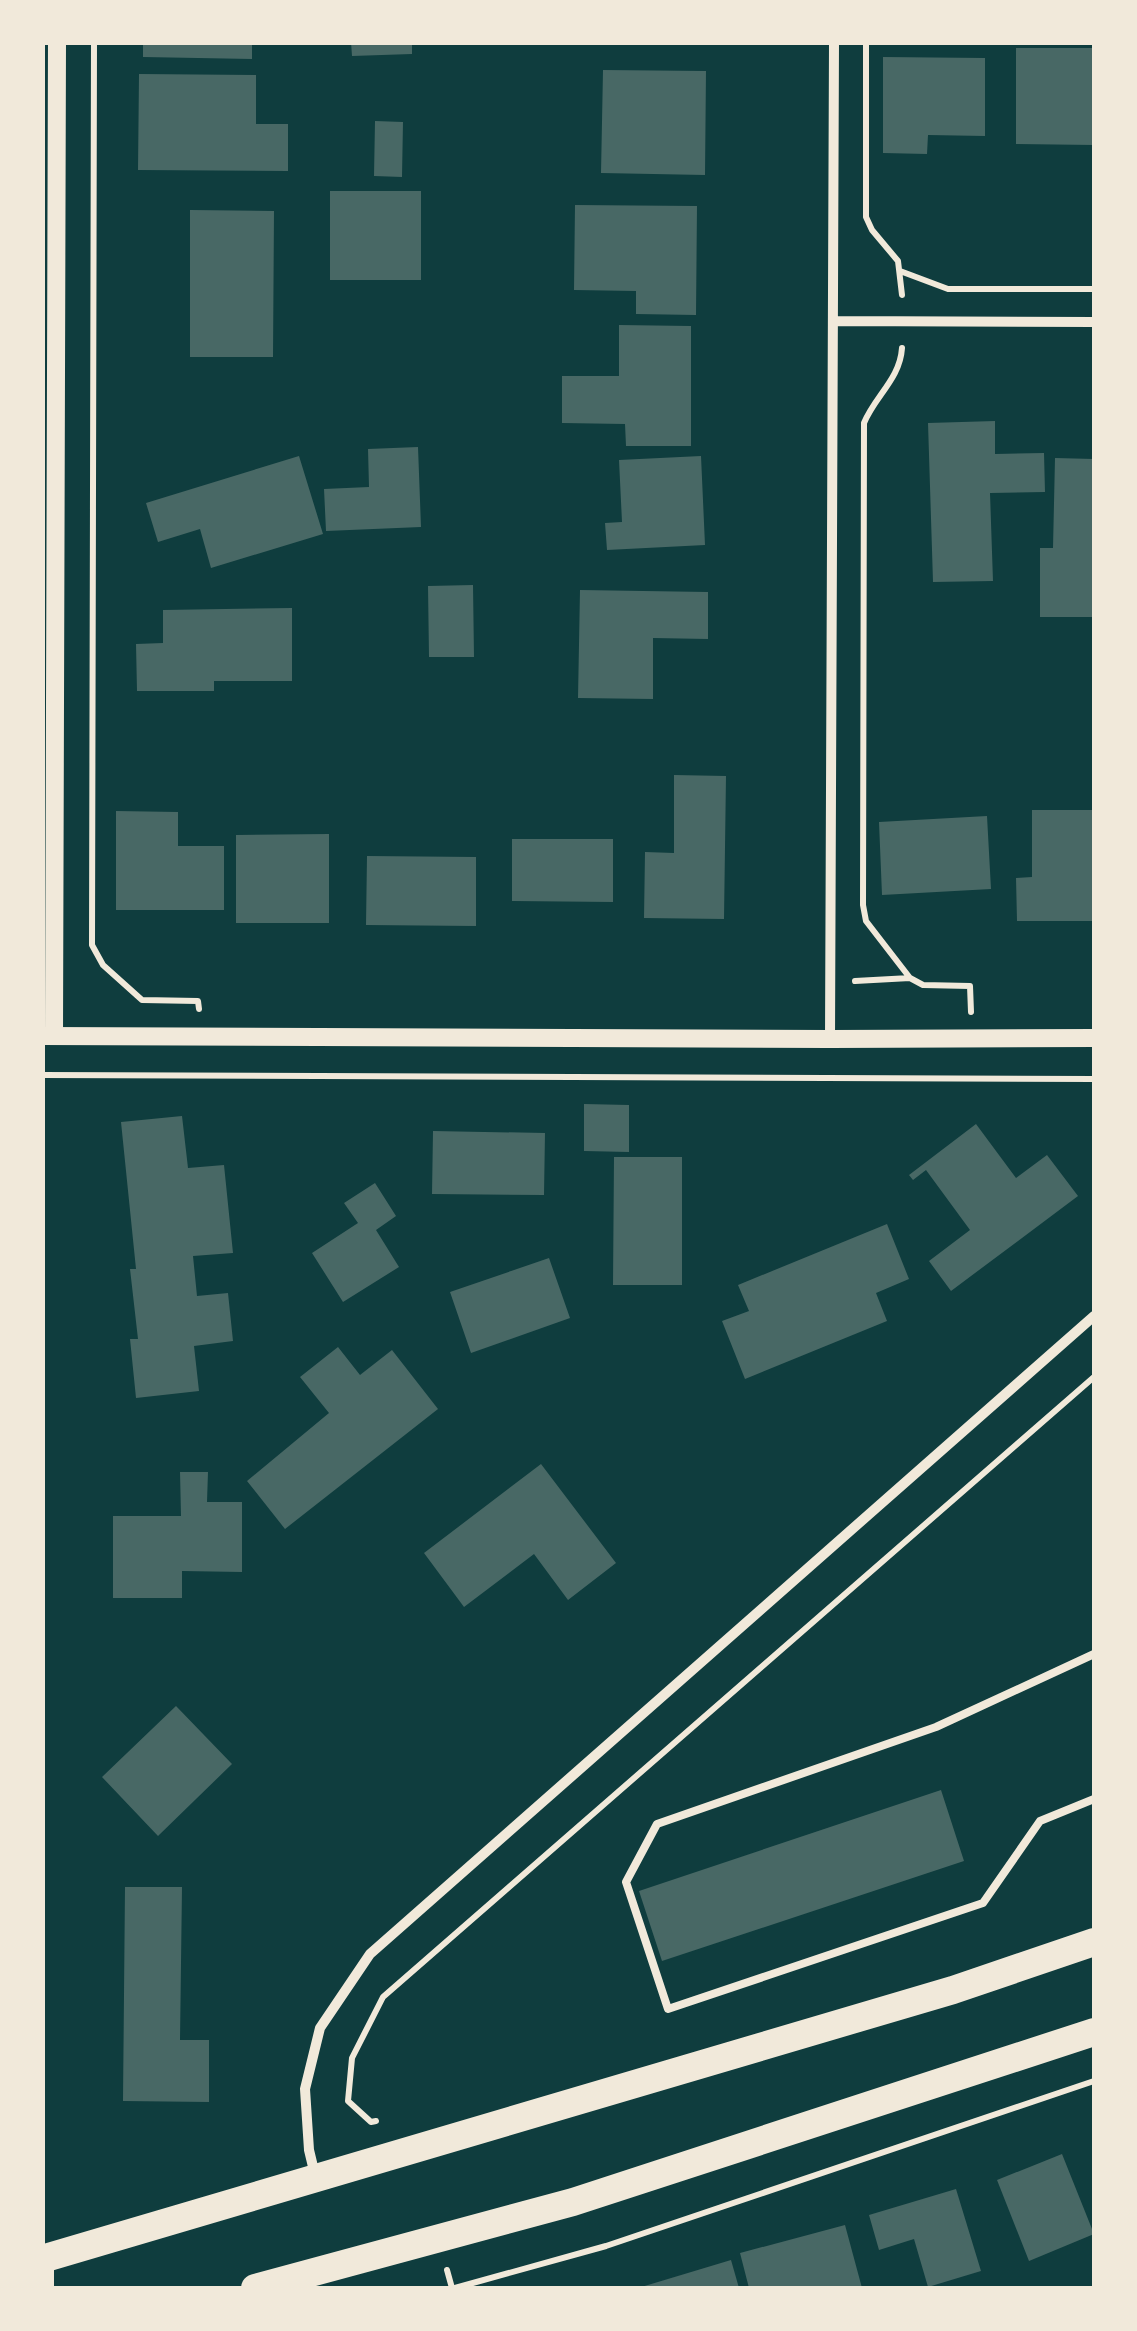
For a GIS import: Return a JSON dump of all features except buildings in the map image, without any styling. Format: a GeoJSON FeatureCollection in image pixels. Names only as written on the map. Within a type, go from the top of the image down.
{"type":"FeatureCollection","features":[{"type":"Feature","properties":{"kind":"highway"},"geometry":{"type":"LineString","coordinates":[[46,2258],[953,1990],[1094,1942]]}},
{"type":"Feature","properties":{"kind":"highway"},"geometry":{"type":"LineString","coordinates":[[255,2288],[573,2202],[1094,2032]]}},
{"type":"Feature","properties":{"kind":"street"},"geometry":{"type":"LineString","coordinates":[[56,42],[48,1036],[1094,1038]]}},
{"type":"Feature","properties":{"kind":"street"},"geometry":{"type":"LineString","coordinates":[[830,1040],[834,42]]}},
{"type":"Feature","properties":{"kind":"street"},"geometry":{"type":"LineString","coordinates":[[834,321],[1094,322]]}},
{"type":"Feature","properties":{"kind":"street"},"geometry":{"type":"LineString","coordinates":[[315,2177],[305,2088],[320,2028],[370,1954],[1094,1316]]}},
{"type":"Feature","properties":{"kind":"street"},"geometry":{"type":"LineString","coordinates":[[46,2258],[50,2288]]}},
{"type":"Feature","properties":{"kind":"lane"},"geometry":{"type":"LineString","coordinates":[[1094,1654],[936,1727],[657,1824],[626,1882],[668,2009],[984,1903],[1040,1821],[1094,1799]]}},
{"type":"Feature","properties":{"kind":"path"},"geometry":{"type":"LineString","coordinates":[[94,42],[92,945],[103,964],[142,1000],[198,1001],[199,1010]]}},
{"type":"Feature","properties":{"kind":"path"},"geometry":{"type":"LineString","coordinates":[[866,42],[866,217],[898,261],[902,292]]}},
{"type":"Feature","properties":{"kind":"path"},"geometry":{"type":"LineString","coordinates":[[900,272],[948,289],[1094,289]]}},
{"type":"Feature","properties":{"kind":"path"},"geometry":{"type":"LineString","coordinates":[[902,356],[899,370],[871,406],[864,423],[863,906],[866,921],[910,978],[923,985],[958,986]]}},
{"type":"Feature","properties":{"kind":"path"},"geometry":{"type":"LineString","coordinates":[[872,981],[910,978]]}},
{"type":"Feature","properties":{"kind":"path"},"geometry":{"type":"LineString","coordinates":[[42,1076],[1094,1079]]}},
{"type":"Feature","properties":{"kind":"path"},"geometry":{"type":"LineString","coordinates":[[389,2120],[371,2122],[348,2101],[352,2058],[382,1997],[1094,1377]]}},
{"type":"Feature","properties":{"kind":"path"},"geometry":{"type":"LineString","coordinates":[[455,2288],[606,2246],[1094,2081]]}}]}
